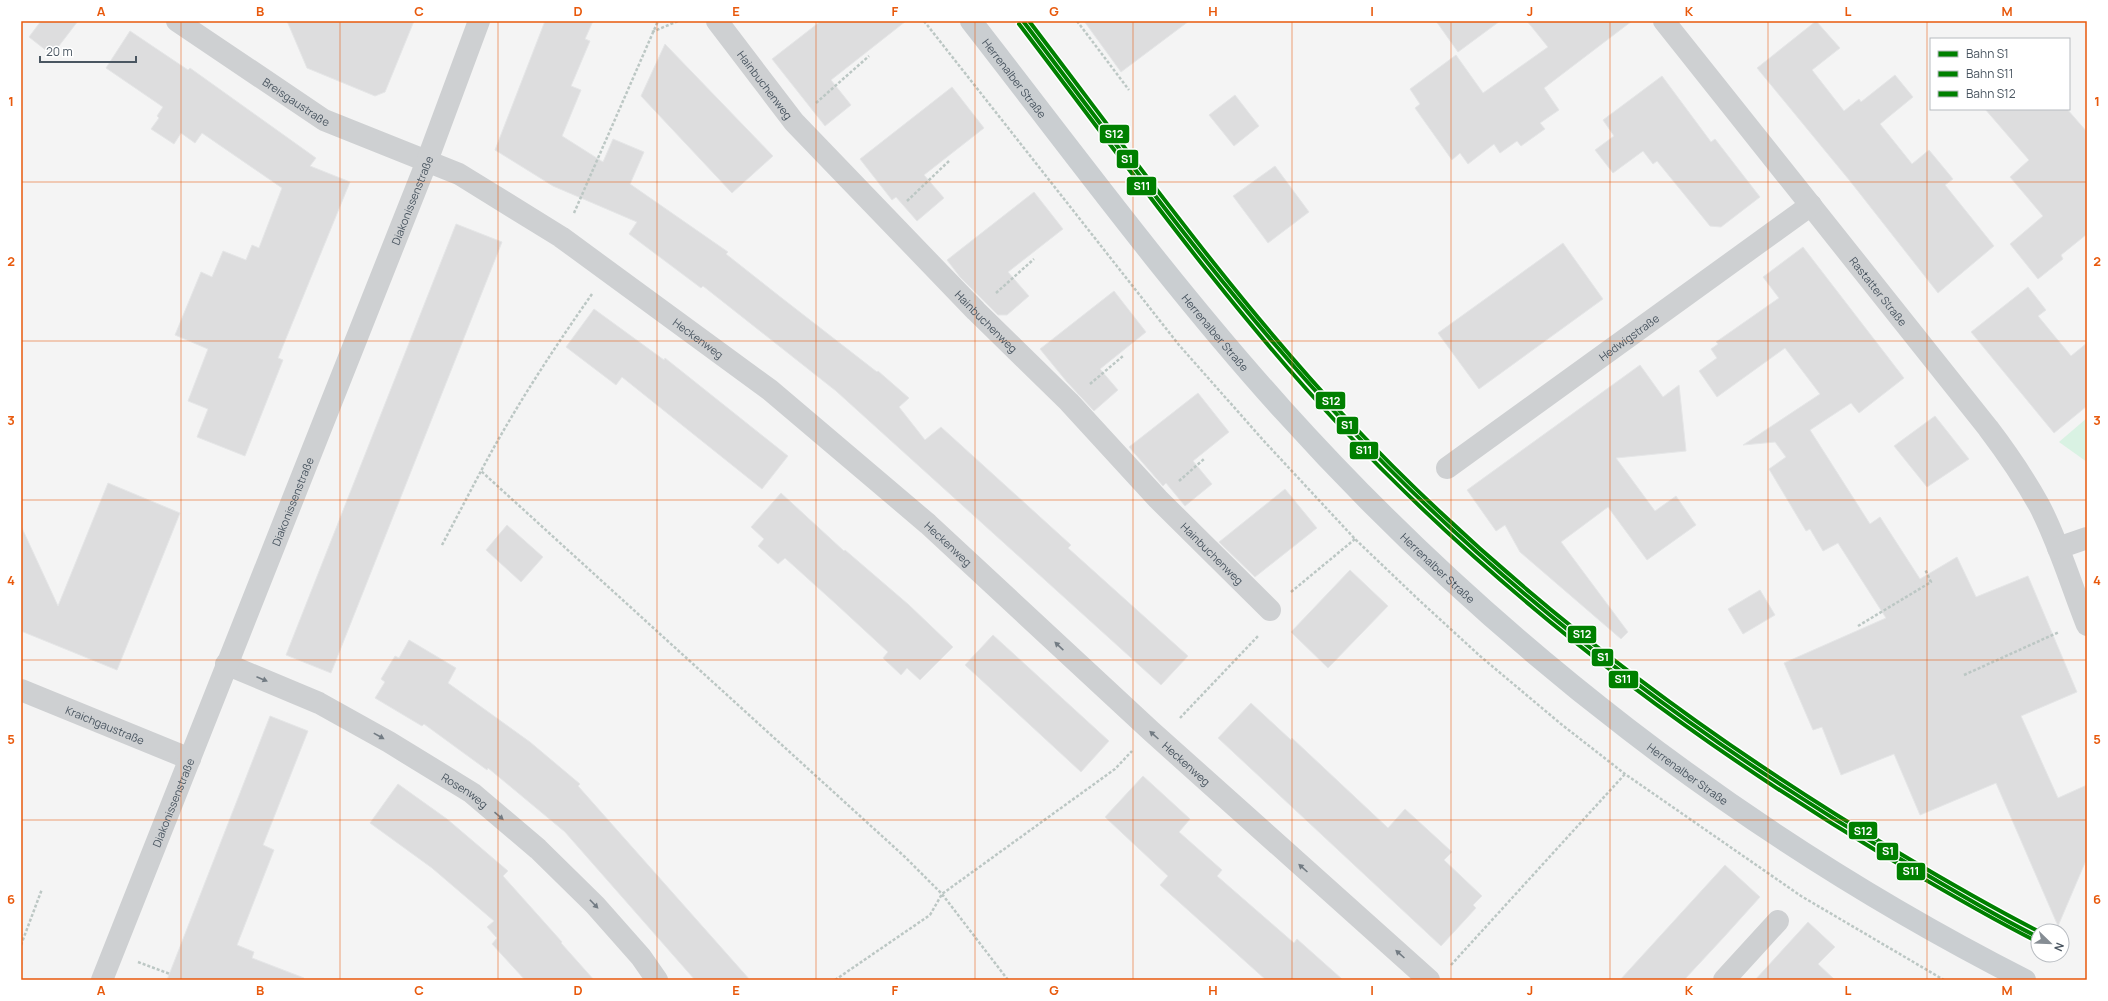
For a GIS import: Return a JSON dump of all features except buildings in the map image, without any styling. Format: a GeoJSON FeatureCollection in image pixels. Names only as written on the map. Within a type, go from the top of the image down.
{"type":"FeatureCollection","features":[{"type":"Feature","properties":{"kind":"main road","name":"Herrenalber Straße"},"geometry":{"type":"LineString","coordinates":[[971,21],[1209,326],[1284,411],[1376,508],[1509,632],[1648,745],[1750,818],[1826,868],[1890,906],[1976,955],[2025,980]]}},
{"type":"Feature","properties":{"kind":"street","name":"Breisgaustraße"},"geometry":{"type":"LineString","coordinates":[[177,21],[324,120],[426,161]]}},
{"type":"Feature","properties":{"kind":"street","name":"Diakonissenstraße"},"geometry":{"type":"LineString","coordinates":[[102,980],[426,161],[479,21]]}},
{"type":"Feature","properties":{"kind":"street","name":"Hainbuchenweg"},"geometry":{"type":"LineString","coordinates":[[716,21],[794,122],[976,310],[1069,402],[1158,499],[1270,610]]}},
{"type":"Feature","properties":{"kind":"street","name":"Rastatter Straße"},"geometry":{"type":"LineString","coordinates":[[1664,21],[2014,463],[2039,506],[2058,548],[2086,623]]}},
{"type":"Feature","properties":{"kind":"street","name":"Heckenweg"},"geometry":{"type":"LineString","coordinates":[[426,161],[459,174],[584,252],[770,390],[928,524],[1155,736],[1430,980]]}},
{"type":"Feature","properties":{"kind":"street","name":"Hedwigstraße"},"geometry":{"type":"LineString","coordinates":[[1447,468],[1811,205]]}},
{"type":"Feature","properties":{"kind":"street"},"geometry":{"type":"LineString","coordinates":[[2058,548],[2087,538]]}},
{"type":"Feature","properties":{"kind":"street","name":"Rosenweg"},"geometry":{"type":"LineString","coordinates":[[226,664],[319,703],[390,742],[472,793],[538,849],[595,905],[641,957],[657,980]]}},
{"type":"Feature","properties":{"kind":"street","name":"Kraichgaustraße"},"geometry":{"type":"LineString","coordinates":[[21,690],[190,759]]}},
{"type":"Feature","properties":{"kind":"street"},"geometry":{"type":"LineString","coordinates":[[1724,980],[1778,921]]}},
{"type":"Feature","properties":{"kind":"path"},"geometry":{"type":"LineString","coordinates":[[561,237],[580,200],[658,21]]}},
{"type":"Feature","properties":{"kind":"path"},"geometry":{"type":"LineString","coordinates":[[652,32],[678,21]]}},
{"type":"Feature","properties":{"kind":"path"},"geometry":{"type":"LineString","coordinates":[[1076,21],[1129,90]]}},
{"type":"Feature","properties":{"kind":"path"},"geometry":{"type":"LineString","coordinates":[[794,122],[869,56]]}},
{"type":"Feature","properties":{"kind":"path"},"geometry":{"type":"LineString","coordinates":[[888,219],[949,161]]}},
{"type":"Feature","properties":{"kind":"path"},"geometry":{"type":"LineString","coordinates":[[976,310],[1034,259]]}},
{"type":"Feature","properties":{"kind":"path"},"geometry":{"type":"LineString","coordinates":[[442,545],[481,470],[520,403],[559,342],[609,270]]}},
{"type":"Feature","properties":{"kind":"path"},"geometry":{"type":"LineString","coordinates":[[1069,402],[1123,356]]}},
{"type":"Feature","properties":{"kind":"path"},"geometry":{"type":"LineString","coordinates":[[481,470],[905,857],[942,894],[1008,980]]}},
{"type":"Feature","properties":{"kind":"path"},"geometry":{"type":"LineString","coordinates":[[835,980],[930,916],[942,894],[1115,768],[1155,736],[1275,617],[1270,610],[1356,539]]}},
{"type":"Feature","properties":{"kind":"path"},"geometry":{"type":"LineString","coordinates":[[1858,626],[1930,582],[1925,569]]}},
{"type":"Feature","properties":{"kind":"path"},"geometry":{"type":"LineString","coordinates":[[1964,675],[2086,623]]}},
{"type":"Feature","properties":{"kind":"path"},"geometry":{"type":"LineString","coordinates":[[1448,968],[1625,774]]}},
{"type":"Feature","properties":{"kind":"path"},"geometry":{"type":"LineString","coordinates":[[21,945],[42,889]]}},
{"type":"Feature","properties":{"kind":"path"},"geometry":{"type":"LineString","coordinates":[[113,953],[170,974]]}},
{"type":"Feature","properties":{"kind":"green space"},"geometry":{"type":"Polygon","coordinates":[[[2087,418],[2087,462],[2059,442],[2087,418]]]}},
{"type":"Feature","properties":{"kind":"rail line","name":"S1"},"geometry":{"type":"LineString","coordinates":[[1023,21],[1178,226],[1259,326],[1344,422],[1405,484],[1468,544],[1533,601],[1600,656],[1741,758],[1813,806],[1943,885],[2030,933]]}},
{"type":"Feature","properties":{"kind":"rail line","name":"S12"},"geometry":{"type":"LineString","coordinates":[[1029,21],[1223,275],[1305,373],[1348,420],[1409,482],[1472,542],[1538,599],[1606,654],[1747,756],[1894,850],[1965,892],[2030,927]]}},
{"type":"Feature","properties":{"kind":"rail line","name":"S11"},"geometry":{"type":"LineString","coordinates":[[1019,24],[1135,178],[1255,330],[1340,426],[1401,488],[1464,548],[1530,605],[1598,660],[1667,712],[1738,762],[1885,856],[1978,910],[2030,938]]}}]}
